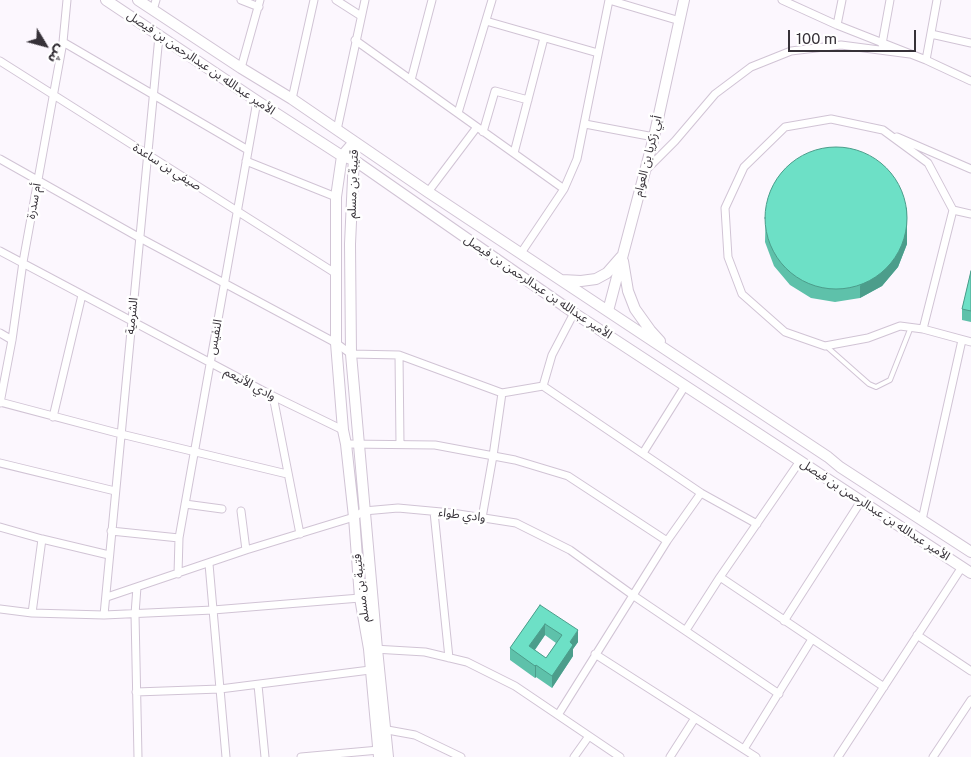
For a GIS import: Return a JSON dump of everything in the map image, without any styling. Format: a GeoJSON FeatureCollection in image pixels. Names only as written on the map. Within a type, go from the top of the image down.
{"type":"FeatureCollection","features":[{"type":"Feature","properties":{"kind":"main road","name":"الأمير عبدالله بن عبدالرحمن بن فيصل"},"geometry":{"type":"LineString","coordinates":[[106,0],[342,156],[354,160],[574,312],[971,573]]}},
{"type":"Feature","properties":{"kind":"main road","name":"الأمير عبدالله بن عبدالرحمن بن فيصل"},"geometry":{"type":"LineString","coordinates":[[138,0],[155,5],[241,68],[292,99],[560,280],[922,520],[971,550]]}},
{"type":"Feature","properties":{"kind":"main road","name":"أبي زكريا بن العوام"},"geometry":{"type":"LineString","coordinates":[[608,311],[654,137],[684,0]]}},
{"type":"Feature","properties":{"kind":"main road","name":"قتيبة بن مسلم"},"geometry":{"type":"LineString","coordinates":[[354,142],[342,156],[336,198],[336,343],[343,430],[354,517],[360,598],[373,649],[370,670],[388,757]]}},
{"type":"Feature","properties":{"kind":"main road","name":"قتيبة بن مسلم"},"geometry":{"type":"LineString","coordinates":[[354,142],[350,244],[350,354],[360,445],[373,649],[381,729],[379,753]]}},
{"type":"Feature","properties":{"kind":"main road","name":"الأمير عبدالله بن عبدالرحمن بن فيصل"},"geometry":{"type":"LineString","coordinates":[[560,280],[580,281],[596,279],[607,273],[622,255]]}},
{"type":"Feature","properties":{"kind":"main road","name":"الأمير عبدالله بن عبدالرحمن بن فيصل"},"geometry":{"type":"LineString","coordinates":[[622,255],[628,291],[635,309],[650,330],[672,353]]}},
{"type":"Feature","properties":{"kind":"street","name":"أم سدرة"},"geometry":{"type":"LineString","coordinates":[[0,403],[63,42],[68,0]]}},
{"type":"Feature","properties":{"kind":"street"},"geometry":{"type":"LineString","coordinates":[[241,0],[259,3],[241,68]]}},
{"type":"Feature","properties":{"kind":"street"},"geometry":{"type":"LineString","coordinates":[[292,99],[314,0]]}},
{"type":"Feature","properties":{"kind":"street"},"geometry":{"type":"LineString","coordinates":[[336,0],[361,16]]}},
{"type":"Feature","properties":{"kind":"street"},"geometry":{"type":"LineString","coordinates":[[337,130],[365,0]]}},
{"type":"Feature","properties":{"kind":"street"},"geometry":{"type":"LineString","coordinates":[[411,80],[432,0]]}},
{"type":"Feature","properties":{"kind":"street"},"geometry":{"type":"LineString","coordinates":[[458,114],[492,0]]}},
{"type":"Feature","properties":{"kind":"street"},"geometry":{"type":"LineString","coordinates":[[521,254],[564,189],[576,159],[609,0],[680,21]]}},
{"type":"Feature","properties":{"kind":"street"},"geometry":{"type":"LineString","coordinates":[[837,25],[842,0]]}},
{"type":"Feature","properties":{"kind":"street"},"geometry":{"type":"LineString","coordinates":[[882,44],[890,0]]}},
{"type":"Feature","properties":{"kind":"street"},"geometry":{"type":"LineString","coordinates":[[926,60],[937,0]]}},
{"type":"Feature","properties":{"kind":"street"},"geometry":{"type":"LineString","coordinates":[[786,1],[837,25],[926,60],[971,81]]}},
{"type":"Feature","properties":{"kind":"street"},"geometry":{"type":"LineString","coordinates":[[486,21],[598,53]]}},
{"type":"Feature","properties":{"kind":"street"},"geometry":{"type":"LineString","coordinates":[[931,34],[971,43]]}},
{"type":"Feature","properties":{"kind":"street","name":"الشرمية"},"geometry":{"type":"LineString","coordinates":[[104,616],[159,36]]}},
{"type":"Feature","properties":{"kind":"street"},"geometry":{"type":"LineString","coordinates":[[514,153],[544,38]]}},
{"type":"Feature","properties":{"kind":"street"},"geometry":{"type":"LineString","coordinates":[[355,40],[564,189]]}},
{"type":"Feature","properties":{"kind":"street"},"geometry":{"type":"LineString","coordinates":[[63,42],[248,150]]}},
{"type":"Feature","properties":{"kind":"street"},"geometry":{"type":"LineString","coordinates":[[644,172],[675,141],[715,94],[751,66],[791,51],[841,46],[910,54]]}},
{"type":"Feature","properties":{"kind":"street","name":"صيفي بن ساعدة"},"geometry":{"type":"LineString","coordinates":[[0,61],[335,273]]}},
{"type":"Feature","properties":{"kind":"street"},"geometry":{"type":"LineString","coordinates":[[484,132],[495,91],[528,100]]}},
{"type":"Feature","properties":{"kind":"street","name":"النفيس"},"geometry":{"type":"LineString","coordinates":[[178,574],[179,538],[257,101]]}},
{"type":"Feature","properties":{"kind":"street"},"geometry":{"type":"LineString","coordinates":[[971,170],[883,130],[831,119],[785,127],[744,167],[725,208],[728,258],[742,294],[785,332],[825,346],[868,338],[900,326],[923,329],[971,342]]}},
{"type":"Feature","properties":{"kind":"street"},"geometry":{"type":"LineString","coordinates":[[584,124],[654,137]]}},
{"type":"Feature","properties":{"kind":"street"},"geometry":{"type":"LineString","coordinates":[[428,192],[477,127]]}},
{"type":"Feature","properties":{"kind":"street"},"geometry":{"type":"LineString","coordinates":[[883,130],[928,163],[953,210],[923,329]]}},
{"type":"Feature","properties":{"kind":"street"},"geometry":{"type":"LineString","coordinates":[[0,159],[140,238],[336,343],[350,354],[399,355],[502,393],[543,386],[701,493],[756,524]]}},
{"type":"Feature","properties":{"kind":"street"},"geometry":{"type":"LineString","coordinates":[[246,161],[336,198]]}},
{"type":"Feature","properties":{"kind":"street"},"geometry":{"type":"LineString","coordinates":[[953,210],[971,214]]}},
{"type":"Feature","properties":{"kind":"street","name":"وادي الأنيعم"},"geometry":{"type":"LineString","coordinates":[[0,251],[24,262],[273,396],[343,430]]}},
{"type":"Feature","properties":{"kind":"street"},"geometry":{"type":"LineString","coordinates":[[53,416],[82,294]]}},
{"type":"Feature","properties":{"kind":"street"},"geometry":{"type":"LineString","coordinates":[[543,386],[552,355],[574,312]]}},
{"type":"Feature","properties":{"kind":"street"},"geometry":{"type":"LineString","coordinates":[[0,334],[12,340]]}},
{"type":"Feature","properties":{"kind":"street"},"geometry":{"type":"LineString","coordinates":[[922,520],[962,340]]}},
{"type":"Feature","properties":{"kind":"street"},"geometry":{"type":"LineString","coordinates":[[399,355],[400,444]]}},
{"type":"Feature","properties":{"kind":"street"},"geometry":{"type":"LineString","coordinates":[[642,453],[685,386]]}},
{"type":"Feature","properties":{"kind":"street"},"geometry":{"type":"LineString","coordinates":[[482,518],[502,393]]}},
{"type":"Feature","properties":{"kind":"street"},"geometry":{"type":"LineString","coordinates":[[273,396],[300,534]]}},
{"type":"Feature","properties":{"kind":"street"},"geometry":{"type":"LineString","coordinates":[[0,403],[287,474]]}},
{"type":"Feature","properties":{"kind":"street"},"geometry":{"type":"LineString","coordinates":[[346,444],[435,445],[515,460],[568,476],[667,541]]}},
{"type":"Feature","properties":{"kind":"street"},"geometry":{"type":"LineString","coordinates":[[686,630],[800,461]]}},
{"type":"Feature","properties":{"kind":"street"},"geometry":{"type":"LineString","coordinates":[[0,463],[115,491]]}},
{"type":"Feature","properties":{"kind":"street"},"geometry":{"type":"LineString","coordinates":[[558,715],[594,654],[634,596],[667,541],[701,493]]}},
{"type":"Feature","properties":{"kind":"street"},"geometry":{"type":"LineString","coordinates":[[784,621],[861,501]]}},
{"type":"Feature","properties":{"kind":"street"},"geometry":{"type":"LineString","coordinates":[[185,504],[222,509]]}},
{"type":"Feature","properties":{"kind":"street","name":"وادي طواء"},"geometry":{"type":"LineString","coordinates":[[107,597],[246,550],[354,517],[364,511],[398,508],[482,518],[516,523],[570,550],[634,596],[780,694]]}},
{"type":"Feature","properties":{"kind":"street"},"geometry":{"type":"LineString","coordinates":[[241,511],[246,550]]}},
{"type":"Feature","properties":{"kind":"street"},"geometry":{"type":"LineString","coordinates":[[434,512],[449,658]]}},
{"type":"Feature","properties":{"kind":"street"},"geometry":{"type":"LineString","coordinates":[[0,527],[109,555]]}},
{"type":"Feature","properties":{"kind":"street"},"geometry":{"type":"LineString","coordinates":[[112,531],[179,538]]}},
{"type":"Feature","properties":{"kind":"street"},"geometry":{"type":"LineString","coordinates":[[32,613],[42,539]]}},
{"type":"Feature","properties":{"kind":"street"},"geometry":{"type":"LineString","coordinates":[[209,564],[226,757]]}},
{"type":"Feature","properties":{"kind":"street"},"geometry":{"type":"LineString","coordinates":[[838,757],[962,566]]}},
{"type":"Feature","properties":{"kind":"street"},"geometry":{"type":"LineString","coordinates":[[720,577],[884,687]]}},
{"type":"Feature","properties":{"kind":"street"},"geometry":{"type":"LineString","coordinates":[[137,587],[135,614],[138,757]]}},
{"type":"Feature","properties":{"kind":"street"},"geometry":{"type":"LineString","coordinates":[[0,609],[32,613],[104,616],[213,610],[360,598]]}},
{"type":"Feature","properties":{"kind":"street"},"geometry":{"type":"LineString","coordinates":[[917,635],[971,671]]}},
{"type":"Feature","properties":{"kind":"street"},"geometry":{"type":"LineString","coordinates":[[744,749],[780,694],[812,639]]}},
{"type":"Feature","properties":{"kind":"street"},"geometry":{"type":"LineString","coordinates":[[373,649],[425,652],[467,662],[515,686],[620,757]]}},
{"type":"Feature","properties":{"kind":"street"},"geometry":{"type":"LineString","coordinates":[[594,654],[756,757]]}},
{"type":"Feature","properties":{"kind":"street"},"geometry":{"type":"LineString","coordinates":[[136,692],[220,689],[370,670]]}},
{"type":"Feature","properties":{"kind":"street"},"geometry":{"type":"LineString","coordinates":[[258,685],[265,757]]}},
{"type":"Feature","properties":{"kind":"street"},"geometry":{"type":"LineString","coordinates":[[933,757],[971,700]]}},
{"type":"Feature","properties":{"kind":"street"},"geometry":{"type":"LineString","coordinates":[[670,757],[695,718]]}},
{"type":"Feature","properties":{"kind":"street"},"geometry":{"type":"LineString","coordinates":[[381,729],[416,735],[459,757]]}},
{"type":"Feature","properties":{"kind":"street"},"geometry":{"type":"LineString","coordinates":[[574,757],[589,736]]}},
{"type":"Feature","properties":{"kind":"street"},"geometry":{"type":"LineString","coordinates":[[301,757],[379,753]]}},
{"type":"Feature","properties":{"kind":"lane"},"geometry":{"type":"LineString","coordinates":[[825,346],[869,384],[876,386],[890,380],[911,327]]}},
{"type":"Feature","properties":{"kind":"building"},"geometry":{"type":"Polygon","coordinates":[[[836,147],[850,148],[863,152],[876,159],[886,168],[895,178],[902,191],[906,204],[906,232],[902,245],[895,258],[886,268],[876,277],[863,284],[850,288],[836,289],[822,288],[809,284],[796,277],[786,268],[777,258],[770,245],[766,232],[765,218],[766,204],[770,191],[777,178],[786,168],[796,159],[809,152],[822,148],[836,147]]]}},
{"type":"Feature","properties":{"kind":"building"},"geometry":{"type":"Polygon","coordinates":[[[971,271],[971,311],[962,309],[971,271]]]}},
{"type":"Feature","properties":{"kind":"building"},"geometry":{"type":"Polygon","coordinates":[[[540,605],[578,630],[570,642],[573,645],[552,676],[510,648],[540,605]],[[545,624],[529,646],[546,658],[562,635],[545,624]]]}}]}
